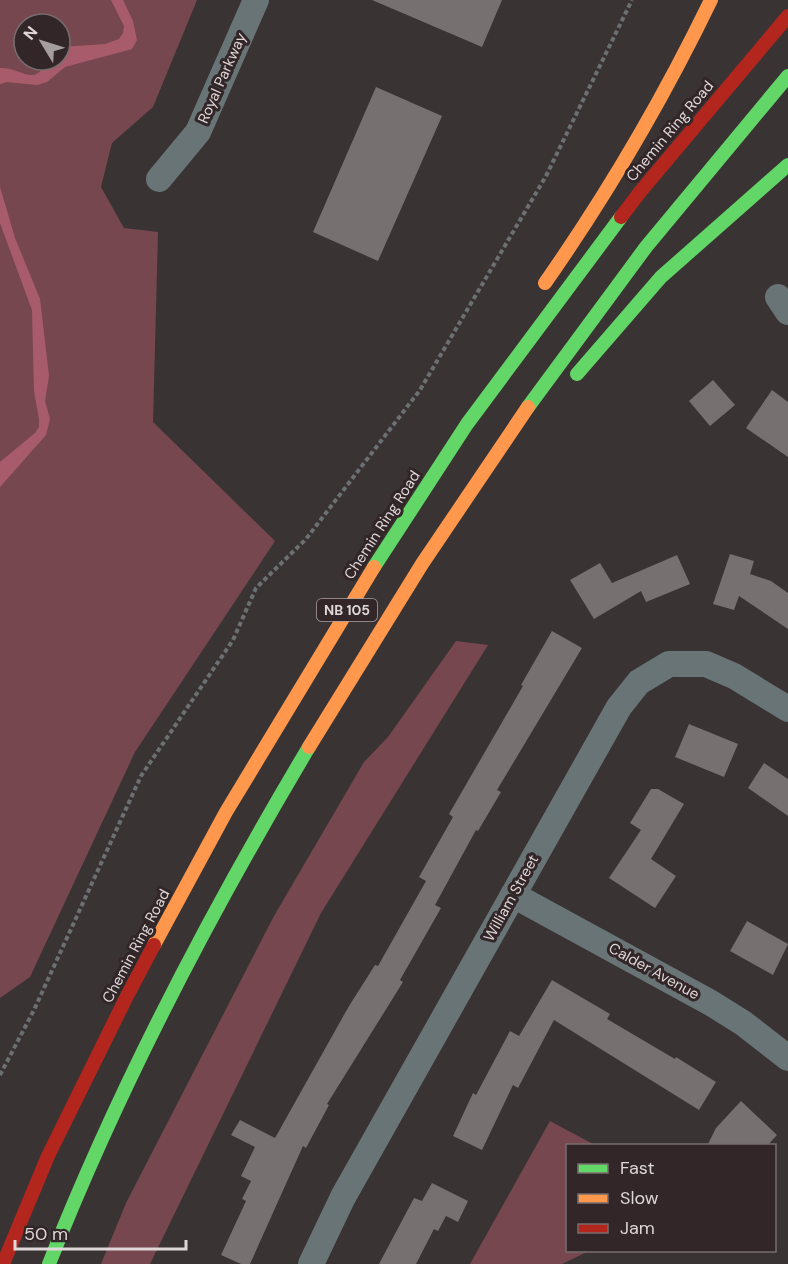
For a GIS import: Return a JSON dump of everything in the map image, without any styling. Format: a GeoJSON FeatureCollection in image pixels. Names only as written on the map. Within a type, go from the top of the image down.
{"type":"FeatureCollection","features":[{"type":"Feature","properties":{"kind":"highway"},"geometry":{"type":"LineString","coordinates":[[539,291],[624,164],[711,0]]}},
{"type":"Feature","properties":{"kind":"highway","name":"Chemin Ring Road"},"geometry":{"type":"LineString","coordinates":[[3,1264],[48,1156],[126,998],[226,812],[359,590],[467,424],[639,192],[788,16]]}},
{"type":"Feature","properties":{"kind":"highway","name":"NB 105"},"geometry":{"type":"LineString","coordinates":[[49,1264],[108,1123],[219,904],[300,761],[414,577],[540,390],[602,304],[788,76]]}},
{"type":"Feature","properties":{"kind":"highway"},"geometry":{"type":"LineString","coordinates":[[568,387],[588,360],[661,277],[788,165]]}},
{"type":"Feature","properties":{"kind":"highway"},"geometry":{"type":"LineString","coordinates":[[359,590],[436,446]]}},
{"type":"Feature","properties":{"kind":"highway"},"geometry":{"type":"LineString","coordinates":[[300,761],[411,608]]}},
{"type":"Feature","properties":{"kind":"street","name":"Royal Parkway"},"geometry":{"type":"LineString","coordinates":[[159,179],[198,132],[256,0]]}},
{"type":"Feature","properties":{"kind":"street","name":"William Street"},"geometry":{"type":"LineString","coordinates":[[311,1264],[343,1197],[513,895],[619,707],[639,682],[669,664],[706,664],[734,676],[788,709]]}},
{"type":"Feature","properties":{"kind":"street","name":"Calder Avenue"},"geometry":{"type":"LineString","coordinates":[[513,895],[711,1003],[743,1023],[788,1058]]}},
{"type":"Feature","properties":{"kind":"path"},"geometry":{"type":"LineString","coordinates":[[0,1075],[34,1010],[141,776],[233,640],[256,588],[306,539],[420,390],[546,176],[632,0]]}},
{"type":"Feature","properties":{"kind":"shaded area"},"geometry":{"type":"Polygon","coordinates":[[[0,0],[197,0],[153,107],[112,143],[101,187],[124,228],[158,232],[153,422],[275,541],[135,752],[30,977],[0,998],[0,0]]]}},
{"type":"Feature","properties":{"kind":"shaded area"},"geometry":{"type":"Polygon","coordinates":[[[111,0],[123,0],[133,21],[137,40],[132,49],[72,65],[72,46],[105,44],[119,39],[124,26],[111,0]]]}},
{"type":"Feature","properties":{"kind":"shaded area"},"geometry":{"type":"Polygon","coordinates":[[[0,68],[32,75],[59,72],[47,82],[37,85],[7,82],[0,84],[0,68]]]}},
{"type":"Feature","properties":{"kind":"shaded area"},"geometry":{"type":"Polygon","coordinates":[[[0,187],[15,238],[40,299],[49,376],[45,401],[50,419],[46,435],[0,487],[0,462],[35,433],[39,427],[39,419],[34,391],[32,310],[0,223],[0,187]]]}},
{"type":"Feature","properties":{"kind":"shaded area"},"geometry":{"type":"Polygon","coordinates":[[[456,641],[488,645],[321,913],[150,1264],[101,1264],[126,1203],[274,916],[364,762],[388,737],[456,641]]]}},
{"type":"Feature","properties":{"kind":"shaded area"},"geometry":{"type":"Polygon","coordinates":[[[550,1121],[593,1144],[566,1144],[566,1252],[587,1252],[562,1264],[470,1264],[550,1121]]]}},
{"type":"Feature","properties":{"kind":"building"},"geometry":{"type":"Polygon","coordinates":[[[372,0],[502,0],[482,47],[372,0]]]}},
{"type":"Feature","properties":{"kind":"building"},"geometry":{"type":"Polygon","coordinates":[[[376,87],[442,116],[378,261],[313,232],[376,87]]]}},
{"type":"Feature","properties":{"kind":"building"},"geometry":{"type":"Polygon","coordinates":[[[713,380],[735,405],[710,426],[689,401],[713,380]]]}},
{"type":"Feature","properties":{"kind":"building"},"geometry":{"type":"Polygon","coordinates":[[[772,390],[788,402],[788,457],[746,428],[772,390]]]}},
{"type":"Feature","properties":{"kind":"building"},"geometry":{"type":"Polygon","coordinates":[[[730,554],[754,561],[750,574],[771,581],[788,593],[788,629],[739,596],[734,610],[713,604],[730,554]]]}},
{"type":"Feature","properties":{"kind":"building"},"geometry":{"type":"Polygon","coordinates":[[[677,555],[690,584],[646,602],[641,591],[594,619],[570,580],[600,563],[612,583],[677,555]]]}},
{"type":"Feature","properties":{"kind":"building"},"geometry":{"type":"Polygon","coordinates":[[[552,631],[582,648],[497,790],[501,792],[478,831],[476,830],[435,905],[441,908],[400,980],[403,982],[327,1104],[329,1105],[306,1148],[303,1146],[250,1264],[241,1264],[221,1255],[246,1201],[242,1199],[251,1181],[241,1176],[255,1147],[231,1135],[240,1120],[275,1138],[349,1006],[375,965],[378,966],[426,881],[419,877],[453,817],[449,814],[552,631]]]}},
{"type":"Feature","properties":{"kind":"building"},"geometry":{"type":"Polygon","coordinates":[[[689,724],[738,744],[724,777],[675,757],[689,724]]]}},
{"type":"Feature","properties":{"kind":"building"},"geometry":{"type":"Polygon","coordinates":[[[764,763],[788,779],[788,816],[748,788],[764,763]]]}},
{"type":"Feature","properties":{"kind":"building"},"geometry":{"type":"Polygon","coordinates":[[[651,789],[658,789],[684,804],[651,859],[676,876],[655,908],[609,878],[641,830],[630,823],[651,789]]]}},
{"type":"Feature","properties":{"kind":"building"},"geometry":{"type":"Polygon","coordinates":[[[747,921],[788,944],[773,975],[730,951],[747,921]]]}},
{"type":"Feature","properties":{"kind":"building"},"geometry":{"type":"Polygon","coordinates":[[[552,980],[610,1014],[607,1019],[716,1082],[699,1110],[554,1020],[518,1088],[513,1085],[482,1150],[453,1136],[473,1093],[476,1095],[510,1031],[519,1036],[552,980]]]}},
{"type":"Feature","properties":{"kind":"building"},"geometry":{"type":"Polygon","coordinates":[[[741,1101],[777,1135],[769,1144],[708,1144],[716,1128],[741,1101]]]}},
{"type":"Feature","properties":{"kind":"building"},"geometry":{"type":"Polygon","coordinates":[[[432,1183],[468,1201],[458,1222],[446,1216],[438,1231],[434,1229],[416,1264],[379,1264],[414,1198],[422,1201],[432,1183]]]}},
{"type":"Feature","properties":{"kind":"traffic: fast"},"geometry":{"type":"LineString","coordinates":[[528,407],[646,247],[788,76]]}},
{"type":"Feature","properties":{"kind":"traffic: fast"},"geometry":{"type":"LineString","coordinates":[[577,374],[661,277],[788,165]]}},
{"type":"Feature","properties":{"kind":"traffic: fast"},"geometry":{"type":"LineString","coordinates":[[374,567],[467,424],[621,217]]}},
{"type":"Feature","properties":{"kind":"traffic: fast"},"geometry":{"type":"LineString","coordinates":[[49,1264],[76,1197],[168,1000],[272,809],[309,747]]}},
{"type":"Feature","properties":{"kind":"traffic: slow"},"geometry":{"type":"LineString","coordinates":[[545,283],[591,215],[634,145],[711,0]]}},
{"type":"Feature","properties":{"kind":"traffic: slow"},"geometry":{"type":"LineString","coordinates":[[309,747],[422,564],[528,407]]}},
{"type":"Feature","properties":{"kind":"traffic: slow"},"geometry":{"type":"LineString","coordinates":[[154,945],[226,812],[374,567]]}},
{"type":"Feature","properties":{"kind":"traffic: jam"},"geometry":{"type":"LineString","coordinates":[[621,217],[788,16]]}},
{"type":"Feature","properties":{"kind":"traffic: jam"},"geometry":{"type":"LineString","coordinates":[[3,1264],[48,1156],[154,945]]}}]}
